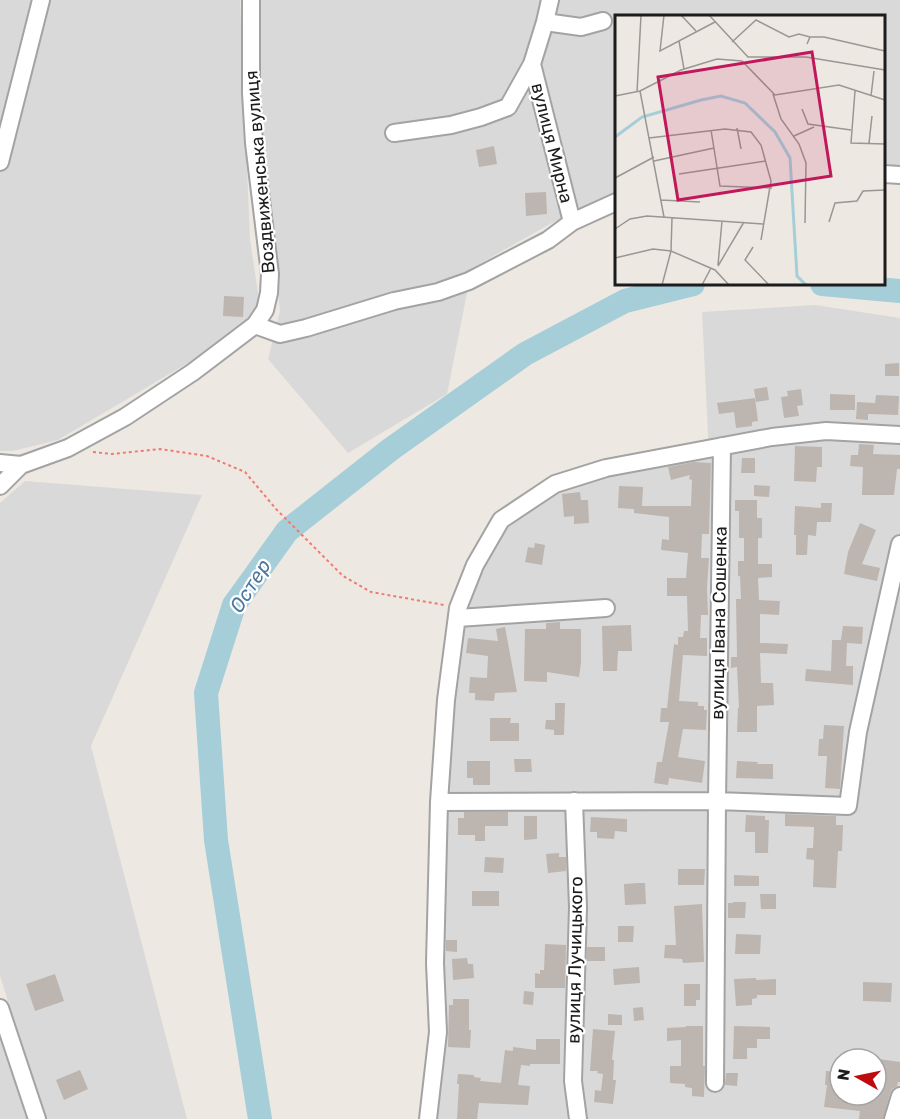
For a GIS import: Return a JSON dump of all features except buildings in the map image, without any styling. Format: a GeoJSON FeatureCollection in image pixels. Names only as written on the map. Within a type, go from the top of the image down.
{"type":"FeatureCollection","features":[{"type":"Feature","properties":{"kind":"street"},"geometry":{"type":"LineString","coordinates":[[0,162],[41,0]]}},
{"type":"Feature","properties":{"kind":"street","name":"Воздвиженська вулиця"},"geometry":{"type":"LineString","coordinates":[[0,486],[21,465],[68,448],[125,417],[193,372],[255,325],[265,310],[270,274],[251,93],[251,0]]}},
{"type":"Feature","properties":{"kind":"street"},"geometry":{"type":"LineString","coordinates":[[508,107],[532,64],[550,0]]}},
{"type":"Feature","properties":{"kind":"street"},"geometry":{"type":"LineString","coordinates":[[545,22],[581,27],[603,21]]}},
{"type":"Feature","properties":{"kind":"street","name":"вулиця Мирна"},"geometry":{"type":"LineString","coordinates":[[532,64],[572,222]]}},
{"type":"Feature","properties":{"kind":"street"},"geometry":{"type":"LineString","coordinates":[[394,133],[451,125],[508,107],[542,100]]}},
{"type":"Feature","properties":{"kind":"street"},"geometry":{"type":"LineString","coordinates":[[885,174],[900,175]]}},
{"type":"Feature","properties":{"kind":"street"},"geometry":{"type":"LineString","coordinates":[[255,325],[280,334],[394,301],[438,292],[469,281],[548,240],[572,222],[615,202]]}},
{"type":"Feature","properties":{"kind":"street"},"geometry":{"type":"LineString","coordinates":[[428,1119],[438,1032],[435,963],[439,802],[446,700],[458,613],[475,565],[501,520],[555,484],[606,468],[771,437],[826,432],[900,435]]}},
{"type":"Feature","properties":{"kind":"street","name":"вулиця Івана Сошенка"},"geometry":{"type":"LineString","coordinates":[[714,1083],[722,446]]}},
{"type":"Feature","properties":{"kind":"street"},"geometry":{"type":"LineString","coordinates":[[0,463],[21,465]]}},
{"type":"Feature","properties":{"kind":"street"},"geometry":{"type":"LineString","coordinates":[[439,802],[717,801],[848,806],[858,732],[900,544]]}},
{"type":"Feature","properties":{"kind":"street"},"geometry":{"type":"LineString","coordinates":[[458,613],[606,608]]}},
{"type":"Feature","properties":{"kind":"street","name":"вулиця Лучицького"},"geometry":{"type":"LineString","coordinates":[[574,801],[578,907],[573,1081],[578,1119]]}},
{"type":"Feature","properties":{"kind":"street"},"geometry":{"type":"LineString","coordinates":[[0,1008],[37,1119]]}},
{"type":"Feature","properties":{"kind":"street"},"geometry":{"type":"LineString","coordinates":[[893,1119],[900,1096]]}},
{"type":"Feature","properties":{"kind":"path"},"geometry":{"type":"LineString","coordinates":[[68,448],[112,454],[160,449],[207,456],[245,472],[276,509],[343,576],[371,592],[458,613]]}},
{"type":"Feature","properties":{"kind":"shaded area"},"geometry":{"type":"Polygon","coordinates":[[[0,0],[240,0],[250,239],[260,307],[220,344],[58,440],[13,451],[0,451],[0,0]]]}},
{"type":"Feature","properties":{"kind":"shaded area"},"geometry":{"type":"Polygon","coordinates":[[[261,0],[900,0],[900,166],[885,164],[885,15],[615,15],[615,193],[550,224],[472,268],[447,394],[348,453],[268,359],[280,311],[261,133],[257,25],[261,0]]]}},
{"type":"Feature","properties":{"kind":"shaded area"},"geometry":{"type":"Polygon","coordinates":[[[815,305],[900,318],[900,1119],[432,1119],[444,793],[463,611],[505,526],[561,486],[709,455],[702,312],[815,305]]]}},
{"type":"Feature","properties":{"kind":"shaded area"},"geometry":{"type":"Polygon","coordinates":[[[25,481],[202,495],[91,746],[187,1119],[45,1119],[0,976],[0,503],[25,481]]]}},
{"type":"Feature","properties":{"kind":"shaded area"},"geometry":{"type":"Polygon","coordinates":[[[0,1033],[8,1063],[29,1119],[0,1119],[0,1033]]]}},
{"type":"Feature","properties":{"kind":"waterway","name":"Остер"},"geometry":{"type":"LineString","coordinates":[[260,1119],[216,840],[206,693],[234,605],[287,531],[391,449],[525,354],[625,301],[689,285]]}},
{"type":"Feature","properties":{"kind":"waterway","name":"Остер"},"geometry":{"type":"LineString","coordinates":[[833,285],[900,291]]}}]}
